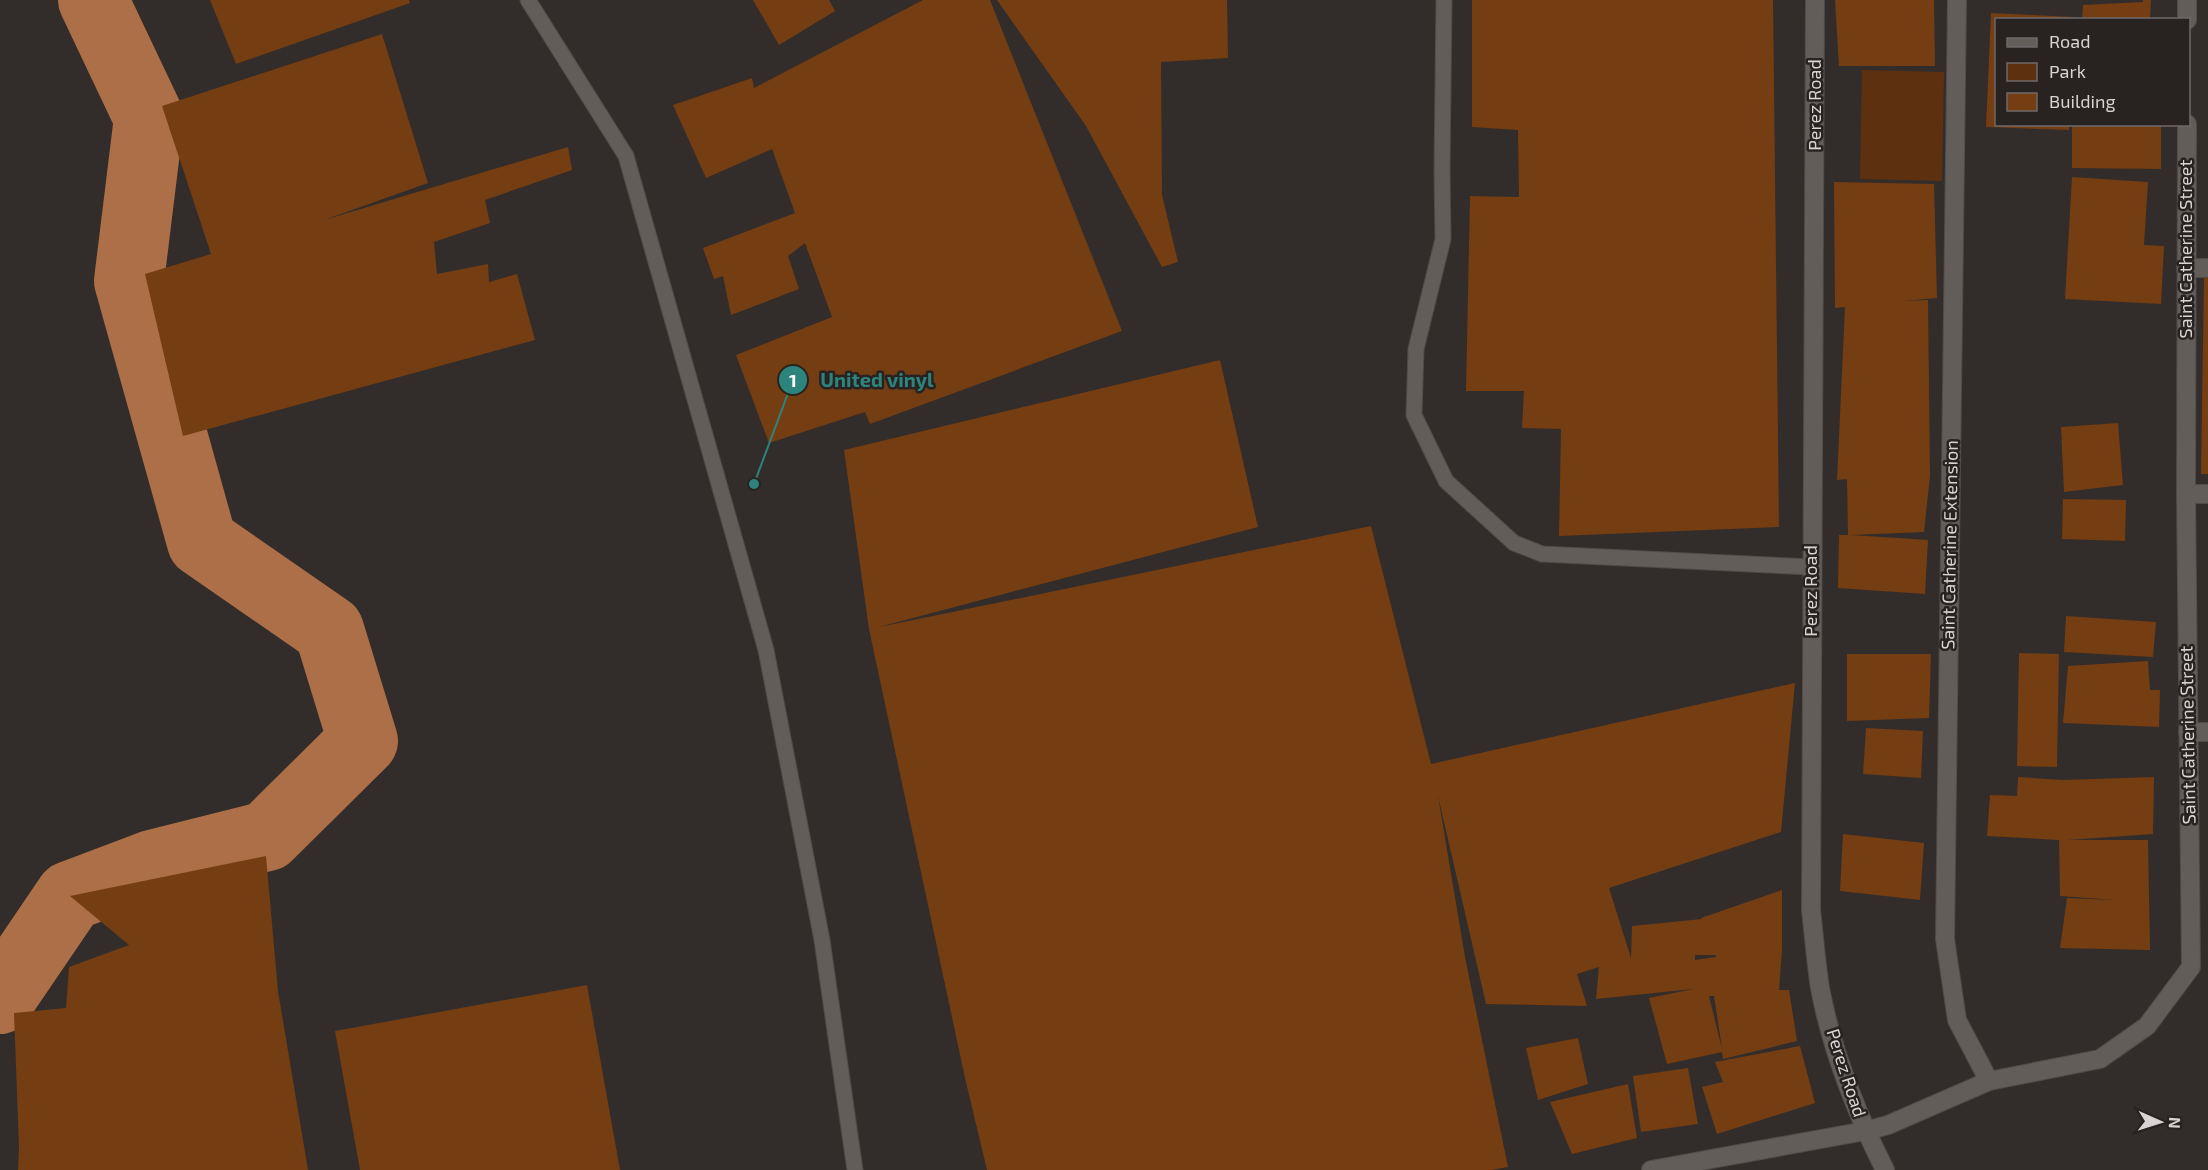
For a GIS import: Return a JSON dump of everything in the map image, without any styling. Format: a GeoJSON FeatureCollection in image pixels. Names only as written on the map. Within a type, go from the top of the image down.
{"type":"FeatureCollection","features":[{"type":"Feature","properties":{"kind":"street","name":"Perez Road"},"geometry":{"type":"LineString","coordinates":[[1815,0],[1811,910],[1820,987],[1834,1046],[1865,1131],[1885,1170]]}},
{"type":"Feature","properties":{"kind":"street","name":"Saint Catherine Extension"},"geometry":{"type":"LineString","coordinates":[[1957,0],[1945,939],[1957,1020],[1989,1081]]}},
{"type":"Feature","properties":{"kind":"street"},"geometry":{"type":"LineString","coordinates":[[2187,0],[2187,18]]}},
{"type":"Feature","properties":{"kind":"street","name":"Saint Catherine Street"},"geometry":{"type":"LineString","coordinates":[[1651,1170],[1865,1131],[1888,1125],[1989,1081],[2100,1059],[2147,1026],[2199,967],[2188,732],[2187,126]]}},
{"type":"Feature","properties":{"kind":"street"},"geometry":{"type":"LineString","coordinates":[[2186,268],[2208,268]]}},
{"type":"Feature","properties":{"kind":"street"},"geometry":{"type":"LineString","coordinates":[[2186,494],[2208,494]]}},
{"type":"Feature","properties":{"kind":"street"},"geometry":{"type":"LineString","coordinates":[[2188,732],[2208,732]]}},
{"type":"Feature","properties":{"kind":"lane"},"geometry":{"type":"LineString","coordinates":[[528,0],[626,156],[766,650],[822,940],[855,1170]]}},
{"type":"Feature","properties":{"kind":"lane"},"geometry":{"type":"LineString","coordinates":[[1444,0],[1443,238],[1416,349],[1414,415],[1446,481],[1514,543],[1542,554],[1811,567]]}},
{"type":"Feature","properties":{"kind":"green space"},"geometry":{"type":"Polygon","coordinates":[[[1862,70],[1944,72],[1942,181],[1860,179],[1862,70]]]}},
{"type":"Feature","properties":{"kind":"building"},"geometry":{"type":"Polygon","coordinates":[[[210,0],[409,0],[410,3],[236,64],[210,0]]]}},
{"type":"Feature","properties":{"kind":"building"},"geometry":{"type":"Polygon","coordinates":[[[753,0],[829,0],[835,11],[779,45],[753,0]]]}},
{"type":"Feature","properties":{"kind":"building"},"geometry":{"type":"Polygon","coordinates":[[[923,0],[990,0],[1122,331],[870,424],[865,412],[769,443],[736,355],[832,317],[805,243],[788,256],[799,289],[731,315],[723,276],[714,279],[703,248],[795,213],[772,149],[706,178],[673,105],[752,78],[754,88],[923,0]]]}},
{"type":"Feature","properties":{"kind":"building"},"geometry":{"type":"Polygon","coordinates":[[[997,0],[1227,0],[1228,58],[1161,62],[1162,195],[1178,262],[1162,267],[1086,126],[997,0]]]}},
{"type":"Feature","properties":{"kind":"building"},"geometry":{"type":"Polygon","coordinates":[[[1472,0],[1773,0],[1779,527],[1559,536],[1561,429],[1522,428],[1524,391],[1466,391],[1470,196],[1519,197],[1518,130],[1472,127],[1472,0]]]}},
{"type":"Feature","properties":{"kind":"building"},"geometry":{"type":"Polygon","coordinates":[[[1835,0],[1934,0],[1935,66],[1839,66],[1835,0]]]}},
{"type":"Feature","properties":{"kind":"building"},"geometry":{"type":"Polygon","coordinates":[[[2143,0],[2151,0],[2150,18],[2082,18],[2083,5],[2143,2],[2143,0]]]}},
{"type":"Feature","properties":{"kind":"building"},"geometry":{"type":"Polygon","coordinates":[[[1991,13],[2074,17],[1995,18],[1995,126],[2069,126],[2069,130],[1986,127],[1991,13]]]}},
{"type":"Feature","properties":{"kind":"building"},"geometry":{"type":"Polygon","coordinates":[[[382,34],[428,183],[324,220],[568,147],[572,170],[485,200],[490,223],[434,242],[437,274],[488,264],[489,282],[517,274],[535,340],[183,436],[145,274],[211,254],[162,106],[382,34]]]}},
{"type":"Feature","properties":{"kind":"building"},"geometry":{"type":"Polygon","coordinates":[[[2072,126],[2161,126],[2161,169],[2072,168],[2072,126]]]}},
{"type":"Feature","properties":{"kind":"building"},"geometry":{"type":"Polygon","coordinates":[[[2072,177],[2148,182],[2144,245],[2164,246],[2161,304],[2065,299],[2072,177]]]}},
{"type":"Feature","properties":{"kind":"building"},"geometry":{"type":"Polygon","coordinates":[[[1834,182],[1934,184],[1937,298],[1903,301],[1928,300],[1930,476],[1924,532],[1851,535],[1928,540],[1925,594],[1838,588],[1839,535],[1848,535],[1847,479],[1837,480],[1845,307],[1835,308],[1834,182]]]}},
{"type":"Feature","properties":{"kind":"building"},"geometry":{"type":"Polygon","coordinates":[[[2204,278],[2208,278],[2208,474],[2201,474],[2204,278]]]}},
{"type":"Feature","properties":{"kind":"building"},"geometry":{"type":"Polygon","coordinates":[[[1220,360],[1258,527],[879,627],[1371,526],[1431,764],[1795,683],[1781,832],[1609,888],[1631,958],[1632,926],[1702,919],[1782,890],[1779,990],[1789,990],[1797,1041],[1723,1059],[1722,1052],[1667,1064],[1649,998],[1693,989],[1596,999],[1599,967],[1577,974],[1587,1006],[1486,1004],[1438,796],[1465,957],[1508,1167],[1491,1170],[987,1170],[965,1078],[869,629],[844,450],[1220,360]],[[1695,955],[1695,960],[1716,957],[1716,955],[1695,955]],[[1709,996],[1722,1049],[1714,996],[1709,996]]]}},
{"type":"Feature","properties":{"kind":"building"},"geometry":{"type":"Polygon","coordinates":[[[2118,423],[2123,485],[2064,492],[2061,427],[2118,423]]]}},
{"type":"Feature","properties":{"kind":"building"},"geometry":{"type":"Polygon","coordinates":[[[2063,499],[2126,500],[2125,541],[2062,539],[2063,499]]]}},
{"type":"Feature","properties":{"kind":"building"},"geometry":{"type":"Polygon","coordinates":[[[2066,616],[2156,622],[2153,657],[2064,652],[2066,616]]]}},
{"type":"Feature","properties":{"kind":"building"},"geometry":{"type":"Polygon","coordinates":[[[2019,653],[2059,654],[2057,767],[2017,766],[2019,653]]]}},
{"type":"Feature","properties":{"kind":"building"},"geometry":{"type":"Polygon","coordinates":[[[1847,654],[1931,654],[1929,718],[1847,721],[1847,654]]]}},
{"type":"Feature","properties":{"kind":"building"},"geometry":{"type":"Polygon","coordinates":[[[2148,661],[2150,690],[2160,690],[2159,727],[2063,723],[2068,666],[2148,661]]]}},
{"type":"Feature","properties":{"kind":"building"},"geometry":{"type":"Polygon","coordinates":[[[1866,728],[1923,731],[1921,778],[1863,774],[1866,728]]]}},
{"type":"Feature","properties":{"kind":"building"},"geometry":{"type":"Polygon","coordinates":[[[2018,777],[2063,780],[2154,777],[2153,834],[2068,840],[2148,840],[2150,950],[2060,948],[2067,898],[2115,900],[2060,896],[2059,840],[1987,836],[1990,795],[2017,796],[2018,777]]]}},
{"type":"Feature","properties":{"kind":"building"},"geometry":{"type":"Polygon","coordinates":[[[1843,834],[1924,843],[1920,900],[1840,891],[1843,834]]]}},
{"type":"Feature","properties":{"kind":"building"},"geometry":{"type":"Polygon","coordinates":[[[266,856],[278,991],[308,1170],[18,1170],[14,1013],[66,1008],[69,967],[129,945],[70,896],[266,856]]]}},
{"type":"Feature","properties":{"kind":"building"},"geometry":{"type":"Polygon","coordinates":[[[587,985],[620,1170],[360,1170],[335,1031],[587,985]]]}},
{"type":"Feature","properties":{"kind":"building"},"geometry":{"type":"Polygon","coordinates":[[[1578,1038],[1588,1084],[1538,1100],[1526,1048],[1578,1038]]]}},
{"type":"Feature","properties":{"kind":"building"},"geometry":{"type":"Polygon","coordinates":[[[1800,1046],[1815,1103],[1717,1134],[1702,1087],[1723,1082],[1715,1062],[1800,1046]]]}},
{"type":"Feature","properties":{"kind":"building"},"geometry":{"type":"Polygon","coordinates":[[[1688,1068],[1698,1124],[1641,1132],[1633,1076],[1688,1068]]]}},
{"type":"Feature","properties":{"kind":"building"},"geometry":{"type":"Polygon","coordinates":[[[1628,1084],[1637,1138],[1572,1154],[1550,1102],[1628,1084]]]}},
{"type":"Feature","properties":{"kind":"waterway"},"geometry":{"type":"LineString","coordinates":[[0,999],[70,896],[152,865],[267,836],[363,741],[329,630],[202,542],[129,281],[149,118],[93,0]]}},
{"type":"Feature","properties":{"kind":"place","name":"United vinyl"},"geometry":{"type":"Point","coordinates":[754,484]}}]}
